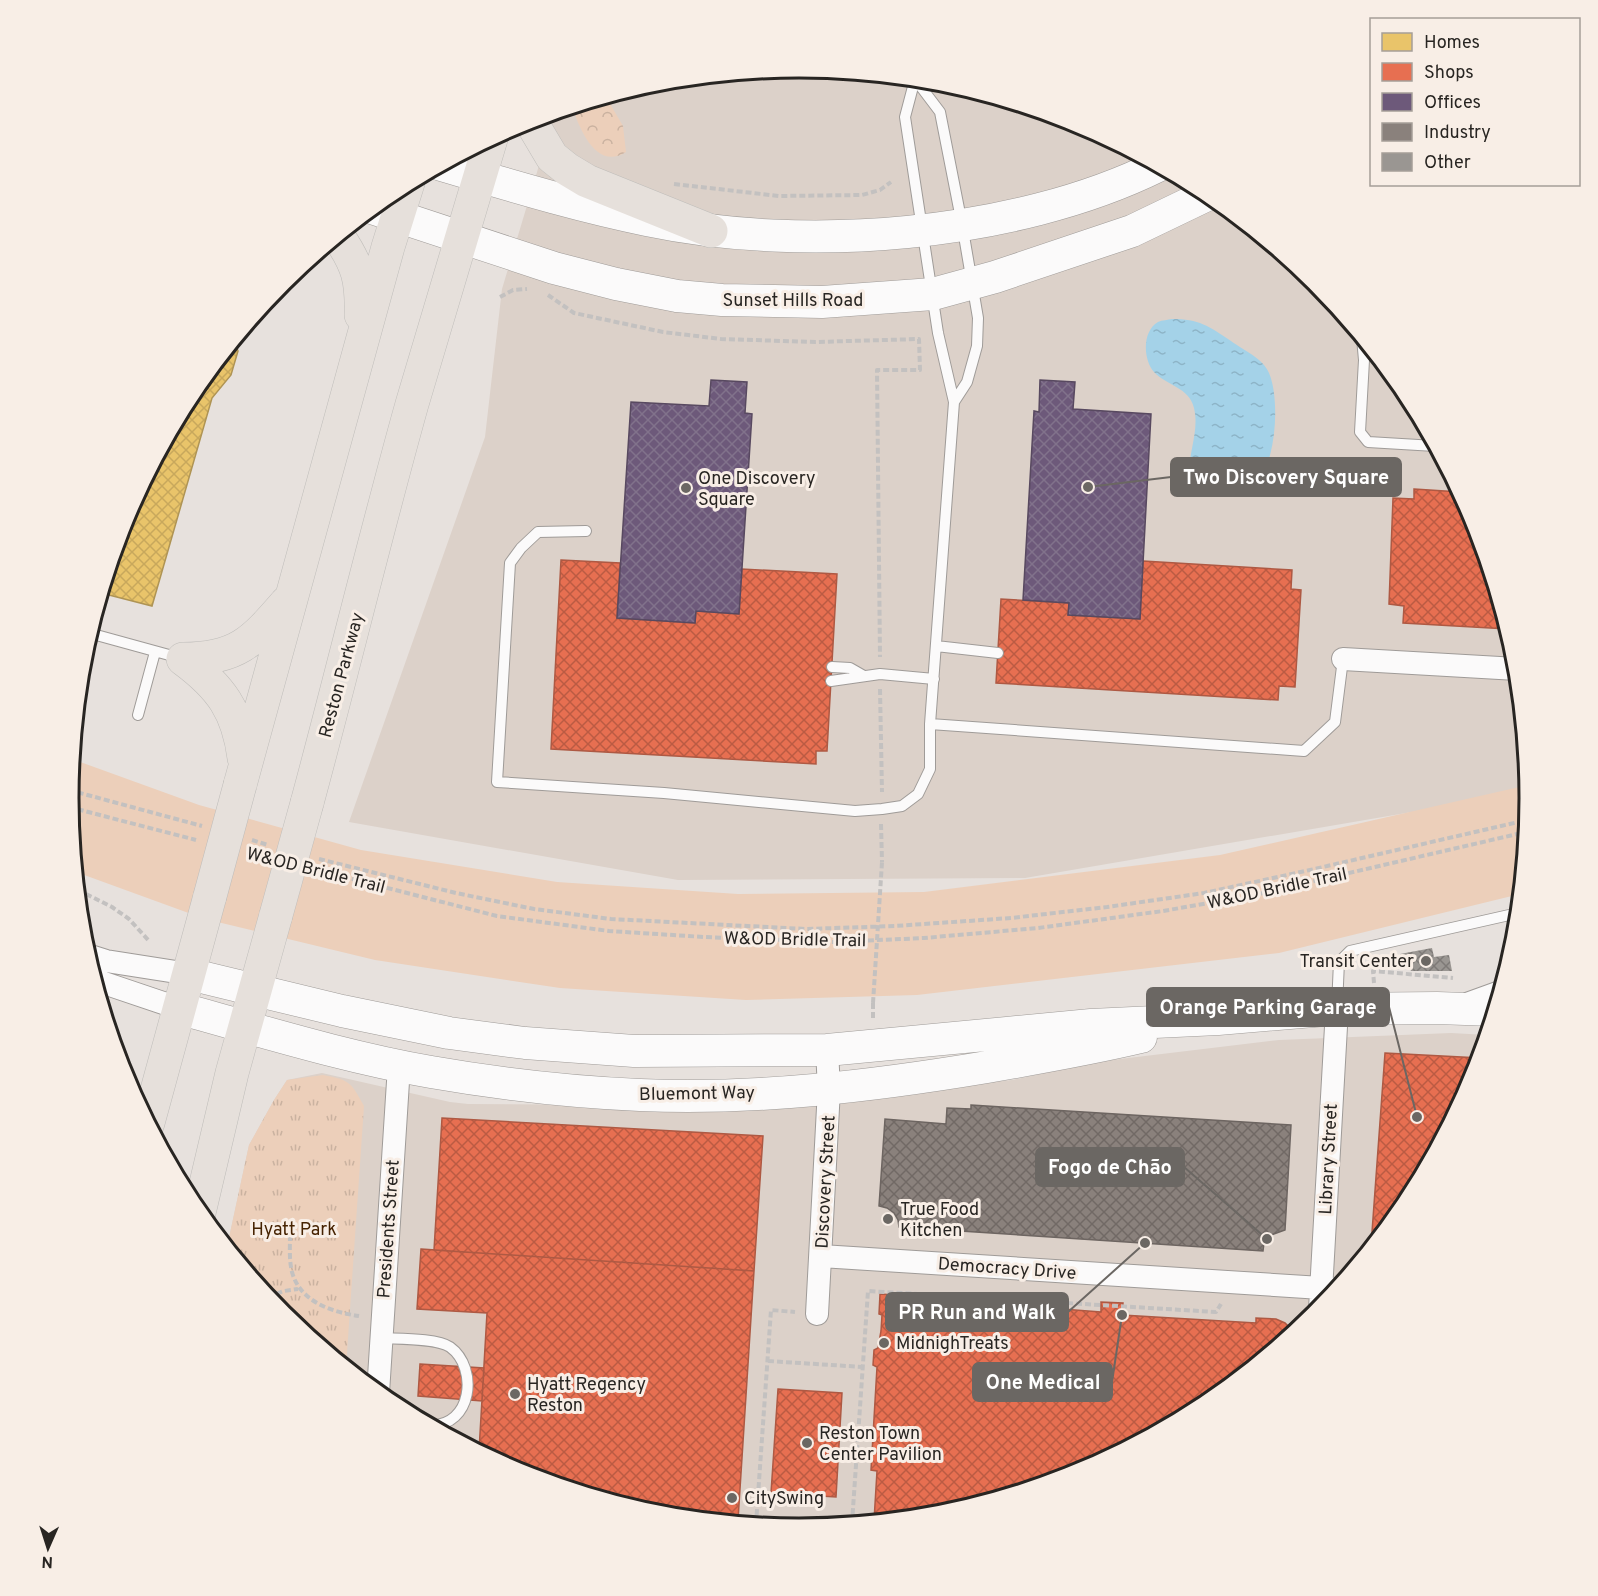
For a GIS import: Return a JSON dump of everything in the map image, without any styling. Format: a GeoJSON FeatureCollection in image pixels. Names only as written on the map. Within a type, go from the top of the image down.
{"type":"FeatureCollection","features":[{"type":"Feature","properties":{"kind":"main road"},"geometry":{"type":"LineString","coordinates":[[535,128],[552,156],[567,169],[587,181],[711,231]]}},
{"type":"Feature","properties":{"kind":"main road","name":"Reston Parkway"},"geometry":{"type":"LineString","coordinates":[[202,1201],[232,1073],[307,803],[412,405],[488,149]]}},
{"type":"Feature","properties":{"kind":"main road"},"geometry":{"type":"LineString","coordinates":[[151,1112],[360,348],[384,212]]}},
{"type":"Feature","properties":{"kind":"main road"},"geometry":{"type":"LineString","coordinates":[[342,242],[354,260],[359,278],[362,301],[360,348]]}},
{"type":"Feature","properties":{"kind":"main road"},"geometry":{"type":"LineString","coordinates":[[169,656],[206,659],[222,656],[251,642],[292,596]]}},
{"type":"Feature","properties":{"kind":"main road"},"geometry":{"type":"LineString","coordinates":[[169,656],[202,673],[232,709],[241,733],[243,776]]}},
{"type":"Feature","properties":{"kind":"street"},"geometry":{"type":"LineString","coordinates":[[451,168],[647,220],[711,231],[833,236],[922,230],[986,221],[1061,204],[1110,187],[1150,169]]}},
{"type":"Feature","properties":{"kind":"street","name":"Sunset Hills Road"},"geometry":{"type":"LineString","coordinates":[[384,212],[554,268],[616,284],[677,296],[768,303],[811,303],[864,301],[933,294],[972,284],[1131,231],[1199,199]]}},
{"type":"Feature","properties":{"kind":"street"},"geometry":{"type":"LineString","coordinates":[[1343,659],[1507,668]]}},
{"type":"Feature","properties":{"kind":"street"},"geometry":{"type":"LineString","coordinates":[[98,959],[189,974]]}},
{"type":"Feature","properties":{"kind":"street","name":"Bluemont Way"},"geometry":{"type":"LineString","coordinates":[[189,974],[342,1011],[438,1031],[525,1043],[634,1052],[826,1050],[1091,1025],[1218,1019],[1337,1009],[1487,1010]]}},
{"type":"Feature","properties":{"kind":"street"},"geometry":{"type":"LineString","coordinates":[[104,983],[178,1008]]}},
{"type":"Feature","properties":{"kind":"street","name":"Bluemont Way"},"geometry":{"type":"LineString","coordinates":[[178,1008],[350,1056],[399,1066],[498,1082],[641,1095],[715,1096],[829,1089],[916,1078],[1092,1049],[1218,1019]]}},
{"type":"Feature","properties":{"kind":"street","name":"Library Street"},"geometry":{"type":"LineString","coordinates":[[1326,1288],[1337,1009]]}},
{"type":"Feature","properties":{"kind":"street","name":"Discovery Street"},"geometry":{"type":"LineString","coordinates":[[817,1314],[829,1089],[826,1050]]}},
{"type":"Feature","properties":{"kind":"street","name":"Presidents Street"},"geometry":{"type":"LineString","coordinates":[[379,1382],[399,1066]]}},
{"type":"Feature","properties":{"kind":"street","name":"Democracy Drive"},"geometry":{"type":"LineString","coordinates":[[820,1256],[1320,1295]]}},
{"type":"Feature","properties":{"kind":"lane"},"geometry":{"type":"LineString","coordinates":[[586,531],[538,532],[521,548],[510,563],[497,782],[675,794],[855,811],[902,806],[918,794],[930,769],[930,724],[954,402],[938,333],[905,117],[913,87]]}},
{"type":"Feature","properties":{"kind":"lane"},"geometry":{"type":"LineString","coordinates":[[923,89],[940,112],[978,318],[977,346],[968,382],[954,402]]}},
{"type":"Feature","properties":{"kind":"lane"},"geometry":{"type":"LineString","coordinates":[[1363,352],[1360,432],[1368,442],[1427,446]]}},
{"type":"Feature","properties":{"kind":"lane"},"geometry":{"type":"LineString","coordinates":[[98,636],[169,656],[138,715]]}},
{"type":"Feature","properties":{"kind":"lane"},"geometry":{"type":"LineString","coordinates":[[936,646],[998,653]]}},
{"type":"Feature","properties":{"kind":"lane"},"geometry":{"type":"LineString","coordinates":[[930,724],[1304,751],[1335,722],[1343,659]]}},
{"type":"Feature","properties":{"kind":"lane"},"geometry":{"type":"LineString","coordinates":[[832,667],[850,668],[865,676]]}},
{"type":"Feature","properties":{"kind":"lane"},"geometry":{"type":"LineString","coordinates":[[831,681],[880,674],[934,679]]}},
{"type":"Feature","properties":{"kind":"lane"},"geometry":{"type":"LineString","coordinates":[[1337,1009],[1339,962],[1350,951],[1509,915]]}},
{"type":"Feature","properties":{"kind":"lane"},"geometry":{"type":"LineString","coordinates":[[1437,1008],[1493,988]]}},
{"type":"Feature","properties":{"kind":"lane"},"geometry":{"type":"LineString","coordinates":[[381,1338],[442,1343],[454,1350],[466,1373],[468,1386],[462,1409],[450,1422],[443,1424]]}},
{"type":"Feature","properties":{"kind":"path"},"geometry":{"type":"LineString","coordinates":[[668,183],[779,196],[862,195],[880,190],[891,182]]}},
{"type":"Feature","properties":{"kind":"path"},"geometry":{"type":"LineString","coordinates":[[873,1026],[882,862],[877,370],[920,370],[920,339]]}},
{"type":"Feature","properties":{"kind":"path"},"geometry":{"type":"LineString","coordinates":[[79,793],[202,826]]}},
{"type":"Feature","properties":{"kind":"path"},"geometry":{"type":"LineString","coordinates":[[80,810],[201,842]]}},
{"type":"Feature","properties":{"kind":"path"},"geometry":{"type":"LineString","coordinates":[[317,858],[456,894],[534,909],[612,919],[817,928],[895,926],[1011,918],[1204,893],[1518,821]]}},
{"type":"Feature","properties":{"kind":"path","name":"W&OD Bridle Trail"},"geometry":{"type":"LineString","coordinates":[[313,869],[497,916],[609,931],[834,942],[924,938],[1038,928],[1162,911],[1254,895],[1517,834]]}},
{"type":"Feature","properties":{"kind":"path"},"geometry":{"type":"LineString","coordinates":[[248,839],[271,845]]}},
{"type":"Feature","properties":{"kind":"path"},"geometry":{"type":"LineString","coordinates":[[85,894],[112,907],[129,919],[150,942]]}},
{"type":"Feature","properties":{"kind":"path"},"geometry":{"type":"LineString","coordinates":[[1375,987],[1373,971],[1453,978]]}},
{"type":"Feature","properties":{"kind":"path"},"geometry":{"type":"LineString","coordinates":[[290,1234],[292,1273],[298,1289],[338,1313],[359,1316]]}},
{"type":"Feature","properties":{"kind":"path"},"geometry":{"type":"LineString","coordinates":[[277,1294],[298,1289]]}},
{"type":"Feature","properties":{"kind":"path"},"geometry":{"type":"LineString","coordinates":[[853,1515],[868,1291],[1216,1312],[1223,1301]]}},
{"type":"Feature","properties":{"kind":"path"},"geometry":{"type":"LineString","coordinates":[[757,1516],[771,1310]]}},
{"type":"Feature","properties":{"kind":"path"},"geometry":{"type":"LineString","coordinates":[[768,1361],[863,1367]]}},
{"type":"Feature","properties":{"kind":"shaded area"},"geometry":{"type":"Polygon","coordinates":[[[799,78],[893,84],[939,92],[1030,116],[1117,152],[1199,199],[1274,257],[1340,323],[1398,398],[1445,480],[1481,567],[1505,658],[1513,704],[1519,794],[1025,878],[678,880],[349,822],[485,437],[502,289],[552,122],[613,103],[659,92],[705,84],[799,78]]]}},
{"type":"Feature","properties":{"kind":"shaded area"},"geometry":{"type":"Polygon","coordinates":[[[1451,1033],[1479,1035],[1445,1116],[1398,1198],[1340,1273],[1274,1339],[1199,1397],[1117,1444],[1030,1480],[939,1504],[893,1512],[846,1516],[799,1518],[752,1516],[705,1512],[659,1504],[568,1480],[481,1444],[399,1397],[324,1339],[258,1273],[229,1237],[249,1145],[274,1100],[287,1080],[322,1073],[468,1104],[766,1106],[1012,1080],[1095,1062],[1279,1040],[1451,1033]]]}},
{"type":"Feature","properties":{"kind":"green space"},"geometry":{"type":"Polygon","coordinates":[[[610,104],[623,126],[626,152],[606,156],[598,152],[580,126],[575,114],[610,104]]]}},
{"type":"Feature","properties":{"kind":"green space"},"geometry":{"type":"Polygon","coordinates":[[[81,762],[199,805],[361,850],[557,882],[738,894],[924,892],[1220,855],[1519,787],[1512,896],[1279,953],[917,995],[746,1000],[560,988],[375,960],[205,919],[84,875],[79,798],[81,762]]]}},
{"type":"Feature","properties":{"kind":"green space","name":"Hyatt Park"},"geometry":{"type":"Polygon","coordinates":[[[323,1075],[339,1079],[349,1083],[364,1106],[347,1357],[290,1307],[229,1237],[249,1145],[287,1080],[323,1075]]]}},
{"type":"Feature","properties":{"kind":"water"},"geometry":{"type":"Polygon","coordinates":[[[1190,320],[1210,327],[1258,359],[1269,373],[1275,398],[1272,447],[1262,475],[1248,489],[1223,493],[1205,489],[1190,481],[1189,472],[1195,426],[1194,408],[1183,391],[1154,372],[1146,353],[1147,339],[1153,326],[1160,321],[1190,320]]]}},
{"type":"Feature","properties":{"kind":"building: Homes"},"geometry":{"type":"Polygon","coordinates":[[[237,349],[231,375],[212,398],[152,606],[109,595],[117,567],[134,522],[175,438],[200,398],[237,349]]]}},
{"type":"Feature","properties":{"kind":"building: Shops"},"geometry":{"type":"Polygon","coordinates":[[[1414,489],[1450,491],[1481,567],[1498,628],[1403,623],[1404,606],[1389,604],[1393,498],[1414,499],[1414,489]]]}},
{"type":"Feature","properties":{"kind":"building: Shops"},"geometry":{"type":"Polygon","coordinates":[[[561,560],[620,563],[617,618],[695,623],[696,611],[739,614],[742,569],[837,574],[827,751],[816,751],[816,764],[551,749],[561,560]]]}},
{"type":"Feature","properties":{"kind":"building: Shops"},"geometry":{"type":"Polygon","coordinates":[[[1143,561],[1292,570],[1291,589],[1301,590],[1295,687],[1279,686],[1278,700],[996,683],[1001,599],[1069,603],[1068,615],[1140,619],[1143,561]]]}},
{"type":"Feature","properties":{"kind":"building: Shops"},"geometry":{"type":"Polygon","coordinates":[[[1385,1053],[1470,1057],[1445,1116],[1423,1158],[1372,1233],[1385,1053]]]}},
{"type":"Feature","properties":{"kind":"building: Shops"},"geometry":{"type":"Polygon","coordinates":[[[442,1118],[763,1136],[754,1271],[434,1250],[442,1118]]]}},
{"type":"Feature","properties":{"kind":"building: Shops"},"geometry":{"type":"Polygon","coordinates":[[[421,1249],[754,1271],[738,1515],[659,1504],[613,1493],[568,1480],[479,1443],[487,1313],[417,1309],[421,1249]]]}},
{"type":"Feature","properties":{"kind":"building: Shops"},"geometry":{"type":"Polygon","coordinates":[[[880,1294],[908,1296],[907,1299],[1009,1308],[1009,1306],[1040,1308],[1041,1298],[1062,1300],[1062,1309],[1101,1312],[1101,1302],[1123,1303],[1122,1315],[1256,1323],[1256,1318],[1276,1319],[1288,1326],[1237,1369],[1199,1397],[1117,1444],[1030,1480],[985,1493],[939,1504],[874,1514],[877,1471],[871,1470],[877,1367],[873,1365],[874,1350],[878,1348],[881,1331],[882,1315],[879,1314],[880,1294]]]}},
{"type":"Feature","properties":{"kind":"building: Shops"},"geometry":{"type":"Polygon","coordinates":[[[420,1364],[484,1368],[482,1401],[418,1396],[420,1364]]]}},
{"type":"Feature","properties":{"kind":"building: Shops","name":"Reston Town Center Pavilion"},"geometry":{"type":"Polygon","coordinates":[[[778,1389],[842,1393],[836,1497],[771,1493],[778,1389]]]}},
{"type":"Feature","properties":{"kind":"building: Offices","name":"One Discovery Square"},"geometry":{"type":"Polygon","coordinates":[[[711,380],[747,382],[745,413],[752,414],[739,614],[696,611],[695,623],[617,618],[631,402],[709,406],[711,380]]]}},
{"type":"Feature","properties":{"kind":"building: Offices"},"geometry":{"type":"Polygon","coordinates":[[[1040,380],[1075,382],[1073,409],[1151,414],[1140,619],[1068,615],[1069,603],[1023,600],[1034,411],[1039,412],[1040,380]]]}},
{"type":"Feature","properties":{"kind":"building: Industry"},"geometry":{"type":"Polygon","coordinates":[[[971,1105],[1291,1125],[1285,1230],[1271,1235],[1264,1243],[1263,1251],[899,1227],[894,1213],[879,1206],[885,1119],[946,1124],[947,1108],[971,1109],[971,1105]]]}},
{"type":"Feature","properties":{"kind":"building: Other","name":"Transit Center"},"geometry":{"type":"Polygon","coordinates":[[[1432,948],[1434,957],[1449,955],[1452,971],[1411,971],[1409,966],[1402,965],[1400,954],[1432,948]]]}},
{"type":"Feature","properties":{"kind":"place","name":"Two Discovery Square"},"geometry":{"type":"Point","coordinates":[1088,487]}},
{"type":"Feature","properties":{"kind":"place","name":"One Discovery Square"},"geometry":{"type":"Point","coordinates":[686,488]}},
{"type":"Feature","properties":{"kind":"place","name":"Transit Center"},"geometry":{"type":"Point","coordinates":[1426,961]}},
{"type":"Feature","properties":{"kind":"place","name":"Orange Parking Garage"},"geometry":{"type":"Point","coordinates":[1417,1117]}},
{"type":"Feature","properties":{"kind":"place","name":"True Food Kitchen"},"geometry":{"type":"Point","coordinates":[888,1219]}},
{"type":"Feature","properties":{"kind":"place","name":"Fogo de Chão"},"geometry":{"type":"Point","coordinates":[1267,1239]}},
{"type":"Feature","properties":{"kind":"place","name":"PR Run and Walk"},"geometry":{"type":"Point","coordinates":[1145,1243]}},
{"type":"Feature","properties":{"kind":"place","name":"One Medical"},"geometry":{"type":"Point","coordinates":[1122,1315]}},
{"type":"Feature","properties":{"kind":"place","name":"MidnighTreats"},"geometry":{"type":"Point","coordinates":[884,1343]}},
{"type":"Feature","properties":{"kind":"place","name":"Hyatt Regency Reston"},"geometry":{"type":"Point","coordinates":[515,1394]}},
{"type":"Feature","properties":{"kind":"place","name":"Reston Town Center Pavilion"},"geometry":{"type":"Point","coordinates":[807,1443]}},
{"type":"Feature","properties":{"kind":"place","name":"CitySwing"},"geometry":{"type":"Point","coordinates":[732,1498]}}]}
